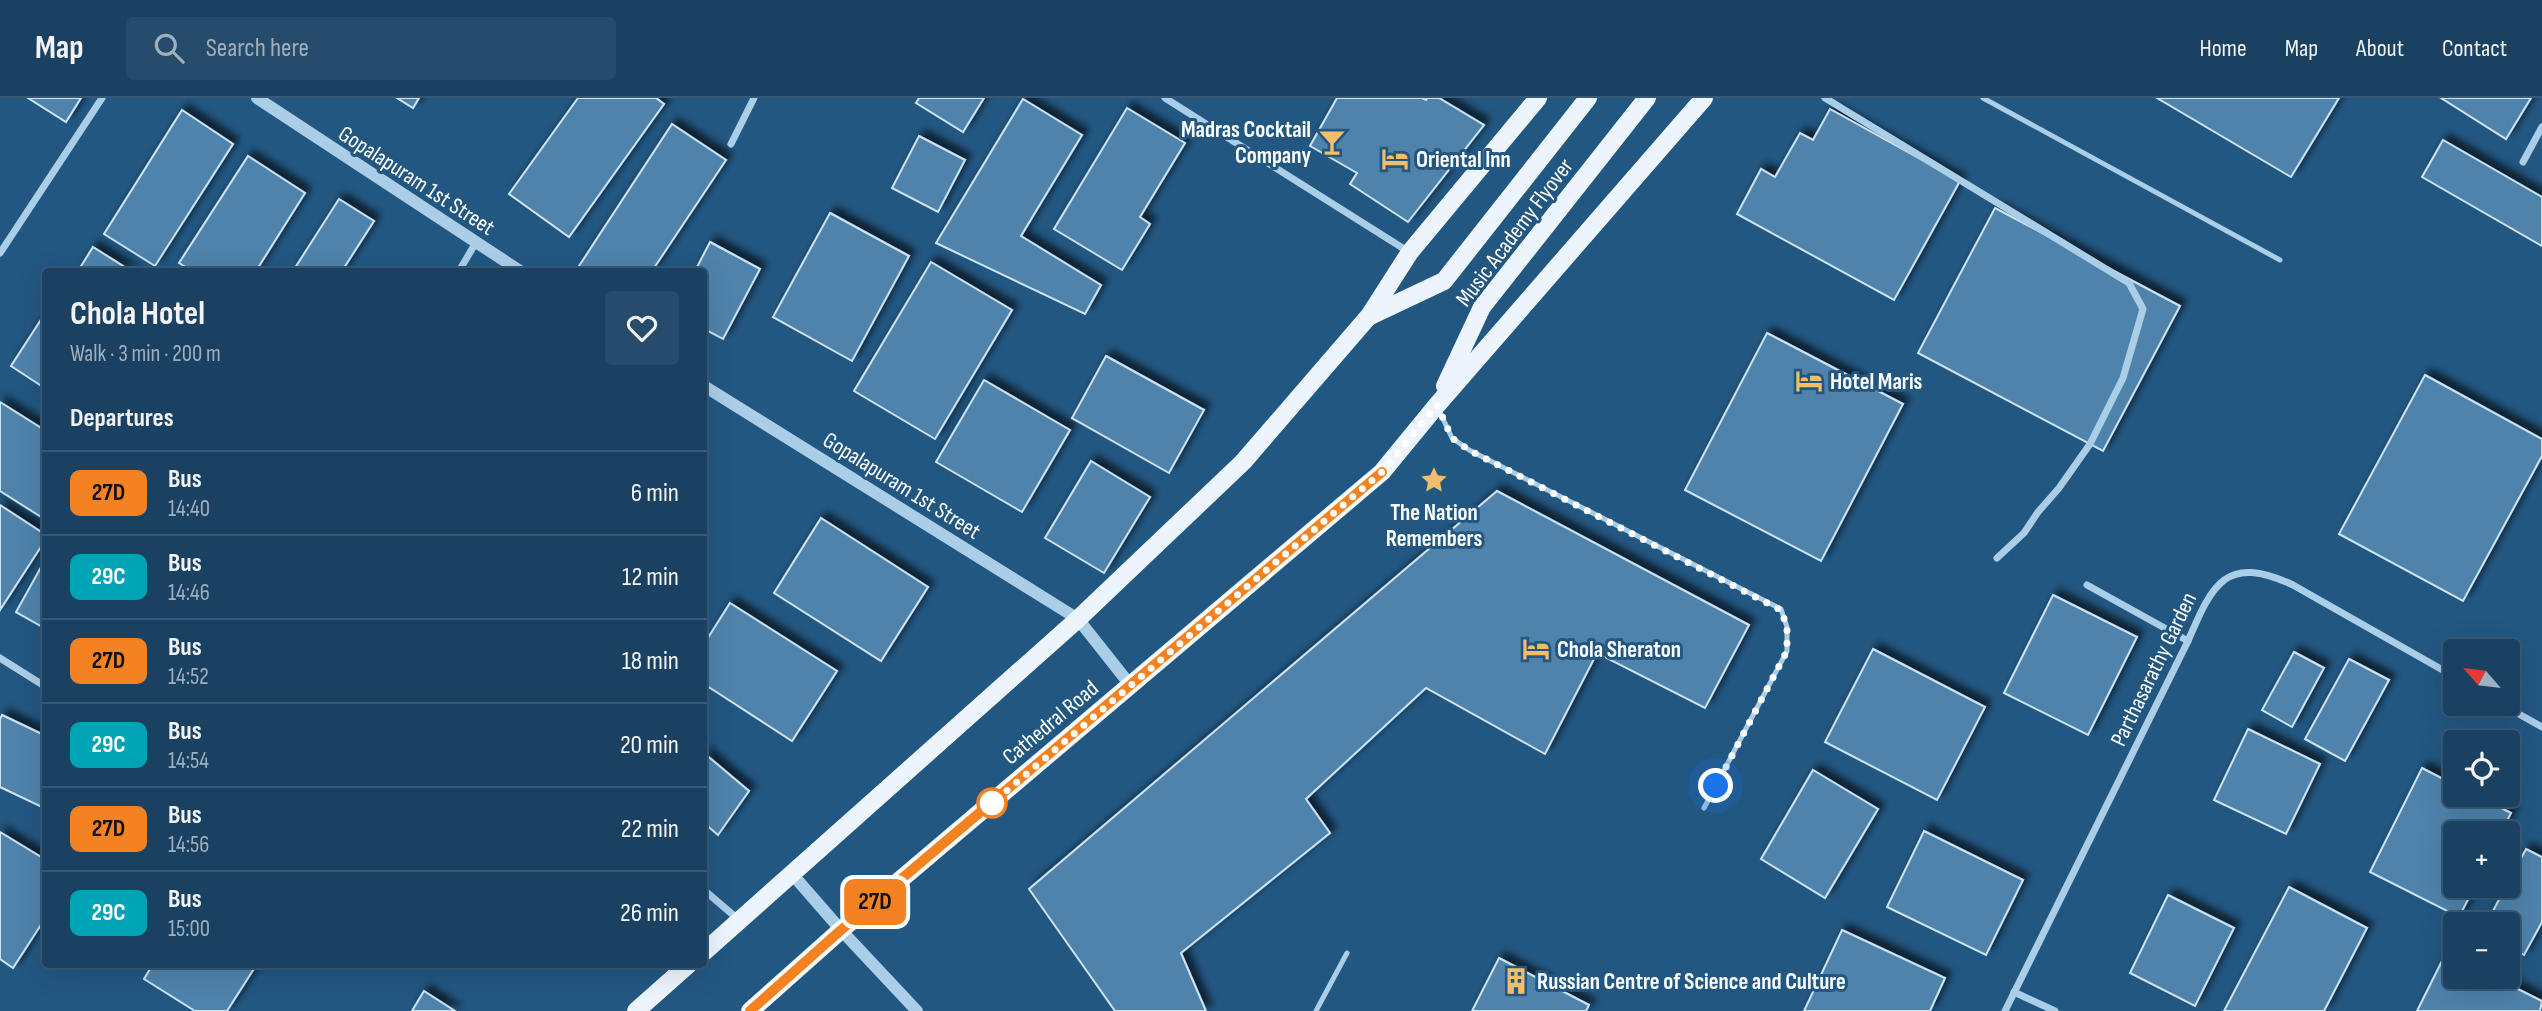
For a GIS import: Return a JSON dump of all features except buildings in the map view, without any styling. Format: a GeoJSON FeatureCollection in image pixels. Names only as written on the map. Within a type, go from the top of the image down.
{"type":"FeatureCollection","features":[{"type":"Feature","properties":{"kind":"main road"},"geometry":{"type":"LineString","coordinates":[[707,949],[1078,619],[1243,462],[1369,316],[1410,252],[1538,98]]}},
{"type":"Feature","properties":{"kind":"main road","name":"Music Academy Flyover"},"geometry":{"type":"LineString","coordinates":[[1369,316],[1444,281],[1588,98]]}},
{"type":"Feature","properties":{"kind":"main road","name":"Music Academy Flyover"},"geometry":{"type":"LineString","coordinates":[[1437,405],[1482,307],[1647,98]]}},
{"type":"Feature","properties":{"kind":"main road"},"geometry":{"type":"LineString","coordinates":[[1437,405],[1704,98]]}},
{"type":"Feature","properties":{"kind":"main road","name":"Cathedral Road"},"geometry":{"type":"LineString","coordinates":[[750,1011],[841,930],[1382,472],[1437,405]]}},
{"type":"Feature","properties":{"kind":"main road"},"geometry":{"type":"LineString","coordinates":[[636,1011],[685,968]]}},
{"type":"Feature","properties":{"kind":"street"},"geometry":{"type":"LineString","coordinates":[[0,253],[102,98]]}},
{"type":"Feature","properties":{"kind":"street","name":"Gopalapuram 1st Street"},"geometry":{"type":"LineString","coordinates":[[257,98],[515,268]]}},
{"type":"Feature","properties":{"kind":"street"},"geometry":{"type":"LineString","coordinates":[[731,144],[754,98]]}},
{"type":"Feature","properties":{"kind":"street"},"geometry":{"type":"LineString","coordinates":[[1165,98],[1410,252]]}},
{"type":"Feature","properties":{"kind":"street"},"geometry":{"type":"LineString","coordinates":[[1825,98],[2129,283],[2143,309],[2123,378],[2090,444],[2024,533],[1997,558]]}},
{"type":"Feature","properties":{"kind":"street"},"geometry":{"type":"LineString","coordinates":[[2523,162],[2542,127]]}},
{"type":"Feature","properties":{"kind":"street"},"geometry":{"type":"LineString","coordinates":[[461,268],[475,244]]}},
{"type":"Feature","properties":{"kind":"street","name":"Gopalapuram 1st Street"},"geometry":{"type":"LineString","coordinates":[[707,388],[1078,619],[1131,686]]}},
{"type":"Feature","properties":{"kind":"street","name":"Parthasarathy Garden"},"geometry":{"type":"LineString","coordinates":[[2005,1011],[2206,600],[2221,581],[2242,571],[2269,574],[2443,670]]}},
{"type":"Feature","properties":{"kind":"street"},"geometry":{"type":"LineString","coordinates":[[2087,585],[2188,641]]}},
{"type":"Feature","properties":{"kind":"street"},"geometry":{"type":"LineString","coordinates":[[0,658],[42,684]]}},
{"type":"Feature","properties":{"kind":"street"},"geometry":{"type":"LineString","coordinates":[[2520,715],[2542,727]]}},
{"type":"Feature","properties":{"kind":"street"},"geometry":{"type":"LineString","coordinates":[[793,875],[917,1011]]}},
{"type":"Feature","properties":{"kind":"street"},"geometry":{"type":"LineString","coordinates":[[707,892],[740,920]]}},
{"type":"Feature","properties":{"kind":"street"},"geometry":{"type":"LineString","coordinates":[[2014,992],[2055,1011]]}},
{"type":"Feature","properties":{"kind":"lane"},"geometry":{"type":"LineString","coordinates":[[1983,98],[2280,261]]}},
{"type":"Feature","properties":{"kind":"lane"},"geometry":{"type":"LineString","coordinates":[[1437,405],[1452,438],[1469,450],[1781,610],[1787,627],[1787,651],[1704,808]]}},
{"type":"Feature","properties":{"kind":"lane"},"geometry":{"type":"LineString","coordinates":[[1316,1011],[1347,953]]}},
{"type":"Feature","properties":{"kind":"bus line","name":"27D"},"geometry":{"type":"LineString","coordinates":[[750,1011],[841,930],[1382,472]]}},
{"type":"Feature","properties":{"kind":"place","name":"Madras Cocktail Company"},"geometry":{"type":"Point","coordinates":[1332,142]}},
{"type":"Feature","properties":{"kind":"place","name":"Oriental Inn"},"geometry":{"type":"Point","coordinates":[1395,159]}},
{"type":"Feature","properties":{"kind":"place","name":"Hotel Maris"},"geometry":{"type":"Point","coordinates":[1809,381]}},
{"type":"Feature","properties":{"kind":"place","name":"The Nation Remembers"},"geometry":{"type":"Point","coordinates":[1434,480]}},
{"type":"Feature","properties":{"kind":"place","name":"Chola Sheraton"},"geometry":{"type":"Point","coordinates":[1536,649]}},
{"type":"Feature","properties":{"kind":"place","name":"Russian Centre of Science and Culture"},"geometry":{"type":"Point","coordinates":[1516,981]}},
{"type":"Feature","properties":{"kind":"route"},"geometry":{"type":"LineString","coordinates":[[992,803],[990,805],[1382,472],[1437,405],[1452,438],[1469,450],[1781,610],[1787,627],[1787,651],[1716,786]]}}]}
